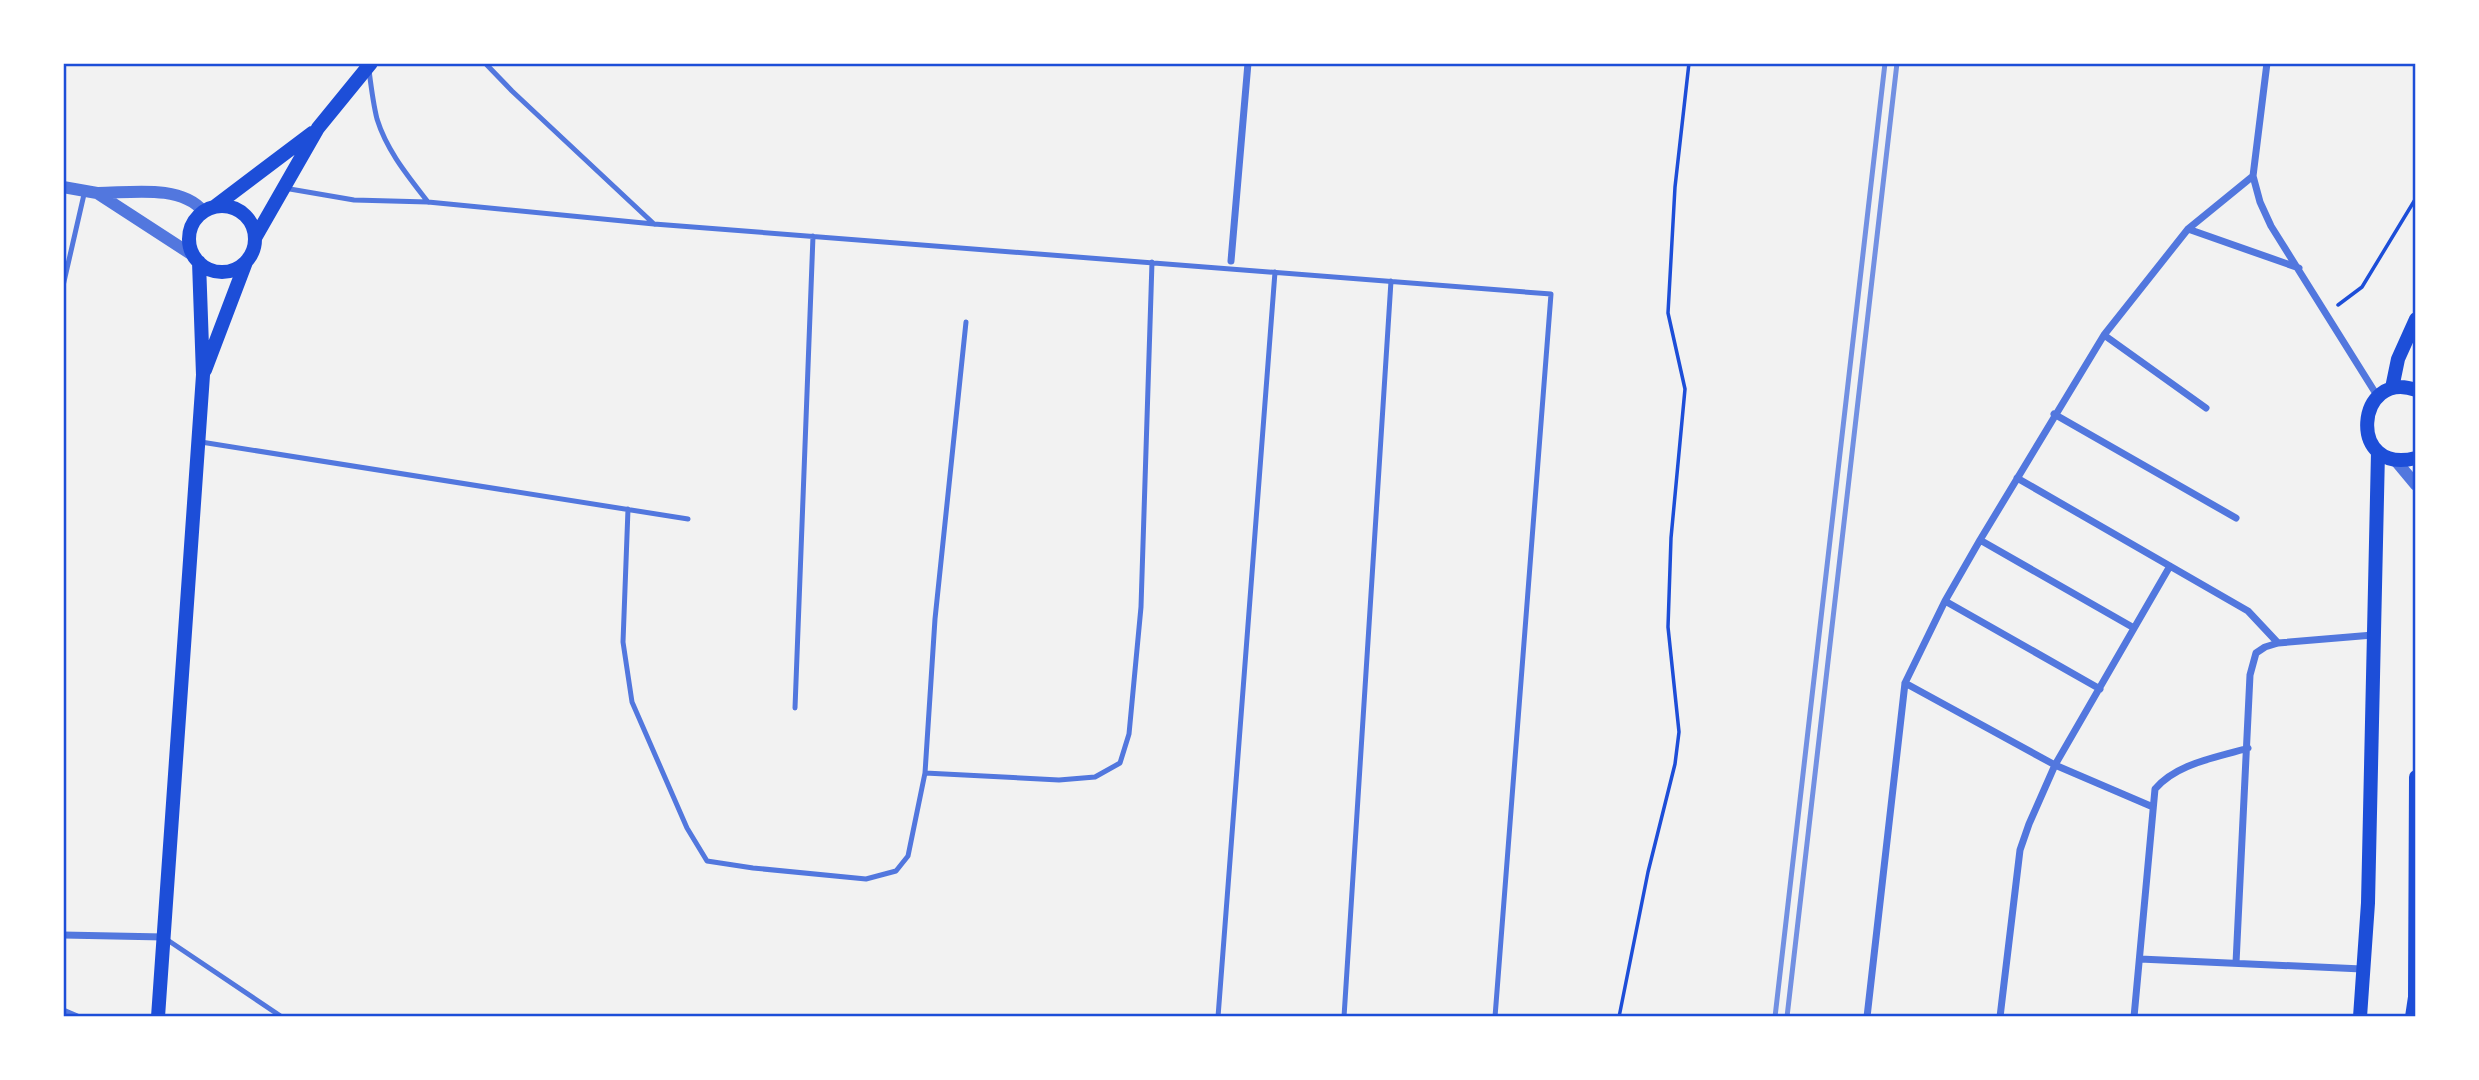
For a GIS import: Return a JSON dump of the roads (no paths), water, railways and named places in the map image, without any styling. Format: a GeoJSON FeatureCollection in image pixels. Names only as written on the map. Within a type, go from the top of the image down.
{"type":"FeatureCollection","features":[{"type":"Feature","properties":{"kind":"main road"},"geometry":{"type":"LineString","coordinates":[[203,374],[255,238],[318,128],[369,65]]}},
{"type":"Feature","properties":{"kind":"main road"},"geometry":{"type":"LineString","coordinates":[[158,1017],[203,374],[196,259],[189,236],[191,227],[208,209],[318,128]]}},
{"type":"Feature","properties":{"kind":"main road"},"geometry":{"type":"LineString","coordinates":[[208,209],[225,206],[237,209],[252,226],[255,238]]}},
{"type":"Feature","properties":{"kind":"main road"},"geometry":{"type":"LineString","coordinates":[[196,259],[210,270],[224,272],[237,268],[247,259]]}},
{"type":"Feature","properties":{"kind":"main road"},"geometry":{"type":"LineString","coordinates":[[2392,388],[2398,359],[2416,319]]}},
{"type":"Feature","properties":{"kind":"main road"},"geometry":{"type":"LineString","coordinates":[[2416,390],[2392,388],[2378,397],[2368,409],[2365,424],[2369,439],[2378,452],[2396,461],[2416,458]]}},
{"type":"Feature","properties":{"kind":"main road"},"geometry":{"type":"LineString","coordinates":[[2360,1017],[2368,903],[2378,452]]}},
{"type":"Feature","properties":{"kind":"main road"},"geometry":{"type":"LineString","coordinates":[[2412,1017],[2415,998],[2416,777]]}},
{"type":"Feature","properties":{"kind":"street"},"geometry":{"type":"LineString","coordinates":[[1231,261],[1248,63]]}},
{"type":"Feature","properties":{"kind":"street"},"geometry":{"type":"LineString","coordinates":[[2267,63],[2253,176],[2260,202],[2271,226],[2328,313],[2378,397]]}},
{"type":"Feature","properties":{"kind":"street"},"geometry":{"type":"LineString","coordinates":[[1867,1017],[1905,683],[1945,601],[2054,414],[2104,335],[2188,229],[2253,176]]}},
{"type":"Feature","properties":{"kind":"street"},"geometry":{"type":"LineString","coordinates":[[63,187],[91,191],[170,194],[190,199],[208,209]]}},
{"type":"Feature","properties":{"kind":"street"},"geometry":{"type":"LineString","coordinates":[[91,191],[196,259]]}},
{"type":"Feature","properties":{"kind":"street"},"geometry":{"type":"LineString","coordinates":[[2188,229],[2299,268]]}},
{"type":"Feature","properties":{"kind":"street"},"geometry":{"type":"LineString","coordinates":[[2104,335],[2206,408]]}},
{"type":"Feature","properties":{"kind":"street"},"geometry":{"type":"LineString","coordinates":[[2054,414],[2236,518]]}},
{"type":"Feature","properties":{"kind":"street"},"geometry":{"type":"LineString","coordinates":[[2396,461],[2416,485]]}},
{"type":"Feature","properties":{"kind":"street"},"geometry":{"type":"LineString","coordinates":[[2017,478],[2248,611],[2278,643]]}},
{"type":"Feature","properties":{"kind":"street"},"geometry":{"type":"LineString","coordinates":[[1980,540],[2134,628]]}},
{"type":"Feature","properties":{"kind":"street"},"geometry":{"type":"LineString","coordinates":[[2000,1017],[2020,850],[2029,824],[2056,765],[2170,566]]}},
{"type":"Feature","properties":{"kind":"street"},"geometry":{"type":"LineString","coordinates":[[1945,601],[2100,688]]}},
{"type":"Feature","properties":{"kind":"street"},"geometry":{"type":"LineString","coordinates":[[2236,963],[2252,663],[2256,653],[2278,643],[2373,635]]}},
{"type":"Feature","properties":{"kind":"street"},"geometry":{"type":"LineString","coordinates":[[1905,683],[2056,765],[2153,807]]}},
{"type":"Feature","properties":{"kind":"street"},"geometry":{"type":"LineString","coordinates":[[2134,1017],[2155,789],[2163,779],[2177,770],[2248,748]]}},
{"type":"Feature","properties":{"kind":"street"},"geometry":{"type":"LineString","coordinates":[[63,935],[164,937]]}},
{"type":"Feature","properties":{"kind":"street"},"geometry":{"type":"LineString","coordinates":[[2140,959],[2362,970]]}},
{"type":"Feature","properties":{"kind":"street"},"geometry":{"type":"LineString","coordinates":[[63,1011],[77,1017]]}},
{"type":"Feature","properties":{"kind":"lane"},"geometry":{"type":"LineString","coordinates":[[485,63],[654,224]]}},
{"type":"Feature","properties":{"kind":"lane"},"geometry":{"type":"LineString","coordinates":[[369,65],[377,117],[385,140],[401,167],[428,202]]}},
{"type":"Feature","properties":{"kind":"lane"},"geometry":{"type":"LineString","coordinates":[[284,188],[354,200],[428,202],[654,224],[1551,294],[1495,1017]]}},
{"type":"Feature","properties":{"kind":"lane"},"geometry":{"type":"LineString","coordinates":[[63,286],[91,191]]}},
{"type":"Feature","properties":{"kind":"lane"},"geometry":{"type":"LineString","coordinates":[[795,708],[813,236]]}},
{"type":"Feature","properties":{"kind":"lane"},"geometry":{"type":"LineString","coordinates":[[925,773],[1059,780],[1096,777],[1120,763],[1129,734],[1142,607],[1152,262]]}},
{"type":"Feature","properties":{"kind":"lane"},"geometry":{"type":"LineString","coordinates":[[1218,1017],[1275,272]]}},
{"type":"Feature","properties":{"kind":"lane"},"geometry":{"type":"LineString","coordinates":[[1344,1017],[1391,281]]}},
{"type":"Feature","properties":{"kind":"lane"},"geometry":{"type":"LineString","coordinates":[[628,509],[623,642],[632,702],[687,828],[706,862],[866,878],[896,871],[908,856],[925,773],[935,619],[966,322]]}},
{"type":"Feature","properties":{"kind":"lane"},"geometry":{"type":"LineString","coordinates":[[198,442],[688,519]]}},
{"type":"Feature","properties":{"kind":"lane"},"geometry":{"type":"LineString","coordinates":[[164,937],[282,1017]]}},
{"type":"Feature","properties":{"kind":"railway"},"geometry":{"type":"LineString","coordinates":[[1775,1017],[1885,63]]}},
{"type":"Feature","properties":{"kind":"railway"},"geometry":{"type":"LineString","coordinates":[[1787,1017],[1897,63]]}}]}
